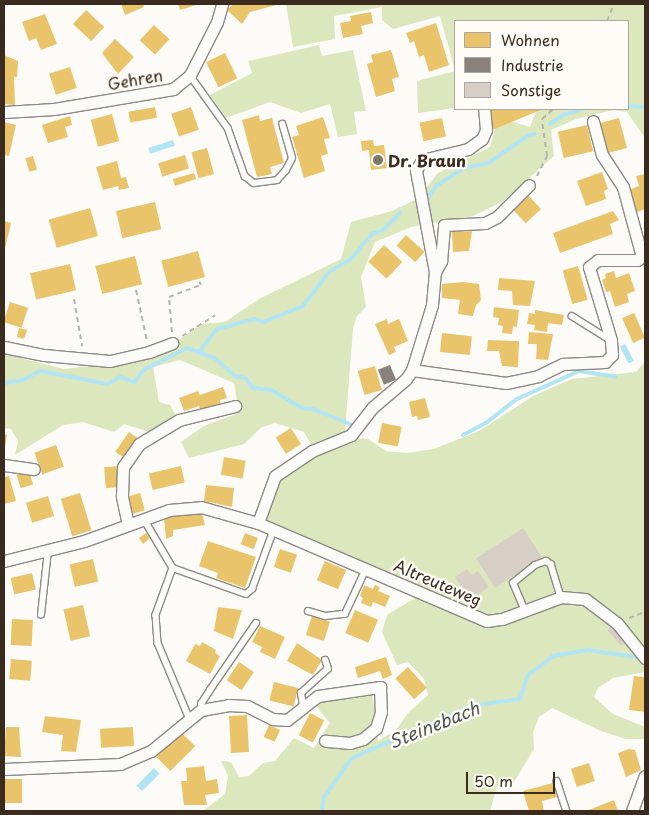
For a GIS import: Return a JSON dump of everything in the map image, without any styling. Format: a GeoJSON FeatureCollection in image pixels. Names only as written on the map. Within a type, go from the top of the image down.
{"type":"FeatureCollection","features":[{"type":"Feature","properties":{"kind":"street","name":"Gehren"},"geometry":{"type":"LineString","coordinates":[[4,112],[54,109],[173,89],[190,75],[217,22],[222,4]]}},
{"type":"Feature","properties":{"kind":"street"},"geometry":{"type":"LineString","coordinates":[[258,523],[275,476],[312,451],[351,435],[366,418],[372,407],[406,379],[412,370],[432,305],[435,272],[416,170],[422,160],[468,149],[482,139],[486,130],[484,110]]}},
{"type":"Feature","properties":{"kind":"street"},"geometry":{"type":"LineString","coordinates":[[412,370],[506,383],[538,376],[563,364],[605,362],[612,355],[611,340],[590,267],[598,260],[637,260],[642,257],[623,187],[602,155],[593,122]]}},
{"type":"Feature","properties":{"kind":"street"},"geometry":{"type":"LineString","coordinates":[[435,272],[440,261],[444,225],[485,223],[497,217],[529,185]]}},
{"type":"Feature","properties":{"kind":"street"},"geometry":{"type":"LineString","coordinates":[[4,347],[84,360],[110,361],[149,352],[172,342]]}},
{"type":"Feature","properties":{"kind":"street"},"geometry":{"type":"LineString","coordinates":[[128,525],[122,496],[123,467],[139,444],[179,420],[236,406]]}},
{"type":"Feature","properties":{"kind":"street"},"geometry":{"type":"LineString","coordinates":[[4,465],[34,469]]}},
{"type":"Feature","properties":{"kind":"street","name":"Altreuteweg"},"geometry":{"type":"LineString","coordinates":[[4,560],[48,551],[186,507],[258,523],[274,529],[487,620],[502,619],[561,596],[585,599],[617,623],[644,655]]}},
{"type":"Feature","properties":{"kind":"street"},"geometry":{"type":"LineString","coordinates":[[4,769],[120,764],[151,751],[189,717],[201,710],[228,705],[247,706],[273,720],[287,720],[303,706],[327,694],[380,687],[381,712],[376,728],[363,740],[350,744],[324,741]]}},
{"type":"Feature","properties":{"kind":"street"},"geometry":{"type":"LineString","coordinates":[[632,811],[645,776]]}},
{"type":"Feature","properties":{"kind":"lane"},"geometry":{"type":"LineString","coordinates":[[190,75],[228,128],[245,176],[254,183],[277,180],[286,170],[292,158],[282,124]]}},
{"type":"Feature","properties":{"kind":"lane"},"geometry":{"type":"LineString","coordinates":[[572,316],[611,340]]}},
{"type":"Feature","properties":{"kind":"lane"},"geometry":{"type":"LineString","coordinates":[[144,519],[173,568],[246,594],[252,589],[274,529]]}},
{"type":"Feature","properties":{"kind":"lane"},"geometry":{"type":"LineString","coordinates":[[41,615],[48,551]]}},
{"type":"Feature","properties":{"kind":"lane"},"geometry":{"type":"LineString","coordinates":[[524,609],[513,583],[540,563],[551,564],[561,596]]}},
{"type":"Feature","properties":{"kind":"lane"},"geometry":{"type":"LineString","coordinates":[[173,568],[156,615],[158,643],[189,717]]}},
{"type":"Feature","properties":{"kind":"lane"},"geometry":{"type":"LineString","coordinates":[[308,610],[325,616],[345,614],[366,569]]}},
{"type":"Feature","properties":{"kind":"lane"},"geometry":{"type":"LineString","coordinates":[[201,710],[201,704],[256,623]]}},
{"type":"Feature","properties":{"kind":"lane"},"geometry":{"type":"LineString","coordinates":[[303,706],[301,693],[328,668],[325,660]]}},
{"type":"Feature","properties":{"kind":"lane"},"geometry":{"type":"LineString","coordinates":[[557,781],[567,811]]}},
{"type":"Feature","properties":{"kind":"path"},"geometry":{"type":"LineString","coordinates":[[607,20],[614,4]]}},
{"type":"Feature","properties":{"kind":"path"},"geometry":{"type":"LineString","coordinates":[[529,185],[542,170],[547,156],[542,119],[552,110]]}},
{"type":"Feature","properties":{"kind":"path"},"geometry":{"type":"LineString","coordinates":[[199,281],[201,285],[169,297],[172,342],[215,315]]}},
{"type":"Feature","properties":{"kind":"path"},"geometry":{"type":"LineString","coordinates":[[136,290],[149,352]]}},
{"type":"Feature","properties":{"kind":"path"},"geometry":{"type":"LineString","coordinates":[[74,299],[84,360]]}},
{"type":"Feature","properties":{"kind":"path"},"geometry":{"type":"LineString","coordinates":[[617,623],[645,612]]}},
{"type":"Feature","properties":{"kind":"green space"},"geometry":{"type":"Polygon","coordinates":[[[286,4],[645,4],[645,138],[627,112],[614,110],[629,110],[629,20],[454,20],[454,66],[440,16],[393,29],[382,20],[382,7],[334,16],[335,39],[293,47],[286,4]]]}},
{"type":"Feature","properties":{"kind":"green space"},"geometry":{"type":"Polygon","coordinates":[[[319,45],[322,56],[353,50],[366,111],[354,112],[357,134],[338,137],[330,104],[301,113],[270,102],[226,118],[210,95],[252,73],[248,61],[319,45]]]}},
{"type":"Feature","properties":{"kind":"green space"},"geometry":{"type":"Polygon","coordinates":[[[454,71],[454,108],[418,113],[417,81],[454,71]]]}},
{"type":"Feature","properties":{"kind":"green space"},"geometry":{"type":"Polygon","coordinates":[[[537,110],[614,110],[576,119],[551,130],[554,156],[502,202],[473,216],[411,227],[375,242],[361,277],[366,307],[357,316],[353,328],[345,432],[312,446],[304,432],[275,423],[262,427],[244,444],[189,458],[181,442],[204,426],[236,414],[237,401],[234,383],[180,360],[153,367],[159,402],[170,405],[177,417],[149,432],[124,424],[114,432],[83,422],[63,425],[15,455],[18,441],[11,429],[4,428],[4,350],[24,359],[64,369],[116,363],[169,347],[201,324],[225,322],[259,299],[341,259],[351,222],[392,211],[417,199],[438,173],[490,147],[498,117],[530,127],[537,110]]]}},
{"type":"Feature","properties":{"kind":"green space"},"geometry":{"type":"Polygon","coordinates":[[[645,362],[645,672],[613,678],[598,688],[594,697],[613,714],[645,727],[645,739],[626,739],[601,731],[552,708],[539,717],[533,732],[534,749],[511,787],[497,786],[490,811],[203,811],[225,794],[228,776],[221,761],[231,762],[239,777],[249,776],[263,763],[275,761],[294,738],[314,748],[330,723],[315,705],[343,694],[372,691],[378,741],[396,730],[408,713],[428,695],[424,679],[408,662],[397,665],[382,632],[387,615],[420,595],[265,520],[278,481],[315,453],[355,438],[368,439],[386,451],[406,453],[434,449],[479,431],[533,396],[572,379],[636,372],[645,362]]]}},
{"type":"Feature","properties":{"kind":"water"},"geometry":{"type":"Polygon","coordinates":[[[173,140],[175,146],[150,154],[148,148],[173,140]]]}},
{"type":"Feature","properties":{"kind":"water"},"geometry":{"type":"Polygon","coordinates":[[[625,344],[634,361],[629,364],[620,347],[625,344]]]}},
{"type":"Feature","properties":{"kind":"water"},"geometry":{"type":"Polygon","coordinates":[[[154,768],[160,774],[142,791],[136,786],[154,768]]]}},
{"type":"Feature","properties":{"kind":"building: Wohnen"},"geometry":{"type":"Polygon","coordinates":[[[121,4],[143,4],[144,7],[125,15],[121,4]]]}},
{"type":"Feature","properties":{"kind":"building: Wohnen"},"geometry":{"type":"Polygon","coordinates":[[[178,4],[199,4],[180,10],[178,4]]]}},
{"type":"Feature","properties":{"kind":"building: Wohnen"},"geometry":{"type":"Polygon","coordinates":[[[233,4],[280,4],[250,12],[242,24],[227,10],[233,4]]]}},
{"type":"Feature","properties":{"kind":"building: Wohnen"},"geometry":{"type":"Polygon","coordinates":[[[86,10],[104,27],[91,41],[73,24],[86,10]]]}},
{"type":"Feature","properties":{"kind":"building: Wohnen"},"geometry":{"type":"Polygon","coordinates":[[[371,12],[373,23],[361,26],[363,34],[343,38],[340,23],[351,21],[350,16],[371,12]]]}},
{"type":"Feature","properties":{"kind":"building: Wohnen"},"geometry":{"type":"Polygon","coordinates":[[[45,14],[57,44],[41,50],[36,38],[29,41],[22,22],[45,14]]]}},
{"type":"Feature","properties":{"kind":"building: Wohnen"},"geometry":{"type":"Polygon","coordinates":[[[436,23],[449,65],[429,72],[424,55],[419,57],[414,41],[410,43],[406,33],[436,23]]]}},
{"type":"Feature","properties":{"kind":"building: Wohnen"},"geometry":{"type":"Polygon","coordinates":[[[154,25],[169,39],[155,55],[140,40],[154,25]]]}},
{"type":"Feature","properties":{"kind":"building: Wohnen"},"geometry":{"type":"Polygon","coordinates":[[[115,39],[134,57],[118,74],[102,53],[115,39]]]}},
{"type":"Feature","properties":{"kind":"building: Wohnen"},"geometry":{"type":"Polygon","coordinates":[[[391,50],[399,77],[392,79],[395,91],[376,97],[367,64],[373,62],[371,55],[391,50]]]}},
{"type":"Feature","properties":{"kind":"building: Wohnen"},"geometry":{"type":"Polygon","coordinates":[[[225,53],[237,78],[218,87],[206,62],[225,53]]]}},
{"type":"Feature","properties":{"kind":"building: Wohnen"},"geometry":{"type":"Polygon","coordinates":[[[4,55],[18,61],[17,77],[14,77],[15,105],[4,104],[4,55]]]}},
{"type":"Feature","properties":{"kind":"building: Wohnen"},"geometry":{"type":"Polygon","coordinates":[[[70,67],[77,88],[56,95],[49,74],[70,67]]]}},
{"type":"Feature","properties":{"kind":"building: Wohnen"},"geometry":{"type":"Polygon","coordinates":[[[155,107],[157,118],[130,123],[128,112],[155,107]]]}},
{"type":"Feature","properties":{"kind":"building: Wohnen"},"geometry":{"type":"Polygon","coordinates":[[[191,107],[199,130],[179,137],[171,114],[191,107]]]}},
{"type":"Feature","properties":{"kind":"building: Wohnen"},"geometry":{"type":"Polygon","coordinates":[[[487,110],[541,110],[490,131],[487,110]]]}},
{"type":"Feature","properties":{"kind":"building: Wohnen"},"geometry":{"type":"Polygon","coordinates":[[[112,114],[119,141],[98,147],[91,120],[112,114]]]}},
{"type":"Feature","properties":{"kind":"building: Wohnen"},"geometry":{"type":"Polygon","coordinates":[[[259,115],[260,121],[272,118],[284,163],[270,167],[272,174],[257,177],[242,120],[259,115]]]}},
{"type":"Feature","properties":{"kind":"building: Wohnen"},"geometry":{"type":"Polygon","coordinates":[[[70,116],[72,125],[65,127],[68,137],[48,143],[42,125],[70,116]]]}},
{"type":"Feature","properties":{"kind":"building: Wohnen"},"geometry":{"type":"Polygon","coordinates":[[[323,117],[330,138],[324,139],[328,154],[321,156],[325,171],[304,178],[292,137],[299,135],[296,126],[323,117]]]}},
{"type":"Feature","properties":{"kind":"building: Wohnen"},"geometry":{"type":"Polygon","coordinates":[[[442,118],[446,137],[423,141],[420,123],[442,118]]]}},
{"type":"Feature","properties":{"kind":"building: Wohnen"},"geometry":{"type":"Polygon","coordinates":[[[619,118],[627,148],[608,153],[600,123],[619,118]]]}},
{"type":"Feature","properties":{"kind":"building: Wohnen"},"geometry":{"type":"Polygon","coordinates":[[[4,122],[16,125],[9,156],[4,155],[4,122]]]}},
{"type":"Feature","properties":{"kind":"building: Wohnen"},"geometry":{"type":"Polygon","coordinates":[[[587,125],[593,151],[564,158],[558,132],[587,125]]]}},
{"type":"Feature","properties":{"kind":"building: Wohnen","name":"Dr. Braun"},"geometry":{"type":"Polygon","coordinates":[[[373,140],[374,146],[384,145],[387,168],[371,170],[369,150],[362,151],[361,141],[373,140]]]}},
{"type":"Feature","properties":{"kind":"building: Wohnen"},"geometry":{"type":"Polygon","coordinates":[[[207,148],[214,174],[199,178],[192,152],[207,148]]]}},
{"type":"Feature","properties":{"kind":"building: Wohnen"},"geometry":{"type":"Polygon","coordinates":[[[185,155],[189,168],[162,177],[158,163],[185,155]]]}},
{"type":"Feature","properties":{"kind":"building: Wohnen"},"geometry":{"type":"Polygon","coordinates":[[[33,156],[37,169],[29,172],[25,158],[33,156]]]}},
{"type":"Feature","properties":{"kind":"building: Wohnen"},"geometry":{"type":"Polygon","coordinates":[[[117,161],[121,178],[126,177],[129,188],[119,190],[118,186],[103,190],[96,167],[117,161]]]}},
{"type":"Feature","properties":{"kind":"building: Wohnen"},"geometry":{"type":"Polygon","coordinates":[[[602,172],[608,189],[604,191],[606,199],[586,206],[577,181],[602,172]]]}},
{"type":"Feature","properties":{"kind":"building: Wohnen"},"geometry":{"type":"Polygon","coordinates":[[[194,173],[196,179],[175,186],[173,179],[194,173]]]}},
{"type":"Feature","properties":{"kind":"building: Wohnen"},"geometry":{"type":"Polygon","coordinates":[[[645,174],[645,209],[635,213],[628,190],[639,186],[636,176],[645,174]]]}},
{"type":"Feature","properties":{"kind":"building: Wohnen"},"geometry":{"type":"Polygon","coordinates":[[[528,195],[541,209],[526,223],[513,209],[528,195]]]}},
{"type":"Feature","properties":{"kind":"building: Wohnen"},"geometry":{"type":"Polygon","coordinates":[[[155,202],[161,229],[122,238],[116,211],[155,202]]]}},
{"type":"Feature","properties":{"kind":"building: Wohnen"},"geometry":{"type":"Polygon","coordinates":[[[90,208],[98,236],[57,248],[49,220],[90,208]]]}},
{"type":"Feature","properties":{"kind":"building: Wohnen"},"geometry":{"type":"Polygon","coordinates":[[[613,211],[619,220],[610,224],[613,234],[560,253],[553,233],[613,211]]]}},
{"type":"Feature","properties":{"kind":"building: Wohnen"},"geometry":{"type":"Polygon","coordinates":[[[4,221],[11,223],[4,252],[4,221]]]}},
{"type":"Feature","properties":{"kind":"building: Wohnen"},"geometry":{"type":"Polygon","coordinates":[[[472,231],[469,251],[453,252],[452,232],[472,231]]]}},
{"type":"Feature","properties":{"kind":"building: Wohnen"},"geometry":{"type":"Polygon","coordinates":[[[406,235],[425,252],[415,262],[397,245],[406,235]]]}},
{"type":"Feature","properties":{"kind":"building: Wohnen"},"geometry":{"type":"Polygon","coordinates":[[[384,245],[402,262],[387,279],[368,262],[384,245]]]}},
{"type":"Feature","properties":{"kind":"building: Wohnen"},"geometry":{"type":"Polygon","coordinates":[[[198,251],[205,277],[168,287],[161,261],[198,251]]]}},
{"type":"Feature","properties":{"kind":"building: Wohnen"},"geometry":{"type":"Polygon","coordinates":[[[135,256],[142,284],[102,294],[95,266],[135,256]]]}},
{"type":"Feature","properties":{"kind":"building: Wohnen"},"geometry":{"type":"Polygon","coordinates":[[[70,264],[76,290],[36,300],[30,273],[70,264]]]}},
{"type":"Feature","properties":{"kind":"building: Wohnen"},"geometry":{"type":"Polygon","coordinates":[[[578,266],[588,300],[572,304],[563,270],[578,266]]]}},
{"type":"Feature","properties":{"kind":"building: Wohnen"},"geometry":{"type":"Polygon","coordinates":[[[614,271],[616,278],[629,273],[635,291],[627,294],[629,302],[615,307],[610,291],[606,292],[602,280],[606,278],[605,274],[614,271]]]}},
{"type":"Feature","properties":{"kind":"building: Wohnen"},"geometry":{"type":"Polygon","coordinates":[[[499,278],[535,281],[530,306],[513,305],[512,291],[498,290],[499,278]]]}},
{"type":"Feature","properties":{"kind":"building: Wohnen"},"geometry":{"type":"Polygon","coordinates":[[[463,282],[479,284],[481,300],[476,305],[473,316],[458,314],[460,300],[442,298],[442,284],[463,282]]]}},
{"type":"Feature","properties":{"kind":"building: Wohnen"},"geometry":{"type":"Polygon","coordinates":[[[10,302],[28,308],[22,328],[4,322],[10,302]]]}},
{"type":"Feature","properties":{"kind":"building: Wohnen"},"geometry":{"type":"Polygon","coordinates":[[[494,307],[519,310],[517,327],[513,326],[512,334],[502,333],[503,326],[498,325],[499,318],[493,317],[494,307]]]}},
{"type":"Feature","properties":{"kind":"building: Wohnen"},"geometry":{"type":"Polygon","coordinates":[[[535,310],[564,315],[562,325],[548,323],[547,332],[534,330],[535,325],[527,324],[529,313],[535,314],[535,310]]]}},
{"type":"Feature","properties":{"kind":"building: Wohnen"},"geometry":{"type":"Polygon","coordinates":[[[634,313],[645,338],[633,343],[622,318],[634,313]]]}},
{"type":"Feature","properties":{"kind":"building: Wohnen"},"geometry":{"type":"Polygon","coordinates":[[[387,319],[388,324],[399,319],[408,341],[394,347],[396,352],[389,355],[375,324],[387,319]]]}},
{"type":"Feature","properties":{"kind":"building: Wohnen"},"geometry":{"type":"Polygon","coordinates":[[[19,328],[27,330],[24,339],[17,337],[19,328]]]}},
{"type":"Feature","properties":{"kind":"building: Wohnen"},"geometry":{"type":"Polygon","coordinates":[[[529,332],[553,334],[548,360],[536,359],[537,344],[528,344],[529,332]]]}},
{"type":"Feature","properties":{"kind":"building: Wohnen"},"geometry":{"type":"Polygon","coordinates":[[[442,333],[472,336],[470,355],[440,352],[442,333]]]}},
{"type":"Feature","properties":{"kind":"building: Wohnen"},"geometry":{"type":"Polygon","coordinates":[[[488,340],[519,341],[518,367],[502,366],[499,351],[487,351],[488,340]]]}},
{"type":"Feature","properties":{"kind":"building: Wohnen"},"geometry":{"type":"Polygon","coordinates":[[[375,366],[382,390],[365,395],[358,371],[375,366]]]}},
{"type":"Feature","properties":{"kind":"building: Wohnen"},"geometry":{"type":"Polygon","coordinates":[[[223,387],[227,398],[220,400],[221,405],[201,412],[199,406],[184,411],[179,398],[198,391],[200,395],[223,387]]]}},
{"type":"Feature","properties":{"kind":"building: Wohnen"},"geometry":{"type":"Polygon","coordinates":[[[425,398],[430,417],[418,420],[417,416],[412,417],[409,402],[425,398]]]}},
{"type":"Feature","properties":{"kind":"building: Wohnen"},"geometry":{"type":"Polygon","coordinates":[[[382,423],[402,427],[398,446],[378,443],[382,423]]]}},
{"type":"Feature","properties":{"kind":"building: Wohnen"},"geometry":{"type":"Polygon","coordinates":[[[291,428],[301,444],[286,454],[276,438],[291,428]]]}},
{"type":"Feature","properties":{"kind":"building: Wohnen"},"geometry":{"type":"Polygon","coordinates":[[[129,432],[139,439],[125,459],[115,452],[129,432]]]}},
{"type":"Feature","properties":{"kind":"building: Wohnen"},"geometry":{"type":"Polygon","coordinates":[[[4,434],[7,435],[5,447],[4,447],[4,434]]]}},
{"type":"Feature","properties":{"kind":"building: Wohnen"},"geometry":{"type":"Polygon","coordinates":[[[56,445],[64,467],[42,474],[34,453],[56,445]]]}},
{"type":"Feature","properties":{"kind":"building: Wohnen"},"geometry":{"type":"Polygon","coordinates":[[[224,457],[246,461],[243,479],[221,475],[224,457]]]}},
{"type":"Feature","properties":{"kind":"building: Wohnen"},"geometry":{"type":"Polygon","coordinates":[[[118,466],[120,487],[106,488],[104,467],[118,466]]]}},
{"type":"Feature","properties":{"kind":"building: Wohnen"},"geometry":{"type":"Polygon","coordinates":[[[181,466],[185,483],[153,490],[149,473],[181,466]]]}},
{"type":"Feature","properties":{"kind":"building: Wohnen"},"geometry":{"type":"Polygon","coordinates":[[[29,471],[33,484],[21,488],[17,475],[29,471]]]}},
{"type":"Feature","properties":{"kind":"building: Wohnen"},"geometry":{"type":"Polygon","coordinates":[[[9,476],[16,501],[4,504],[4,477],[9,476]]]}},
{"type":"Feature","properties":{"kind":"building: Wohnen"},"geometry":{"type":"Polygon","coordinates":[[[206,485],[234,488],[232,507],[204,501],[206,485]]]}},
{"type":"Feature","properties":{"kind":"building: Wohnen"},"geometry":{"type":"Polygon","coordinates":[[[80,493],[91,530],[72,536],[61,499],[80,493]]]}},
{"type":"Feature","properties":{"kind":"building: Wohnen"},"geometry":{"type":"Polygon","coordinates":[[[140,493],[145,510],[130,515],[125,497],[140,493]]]}},
{"type":"Feature","properties":{"kind":"building: Wohnen"},"geometry":{"type":"Polygon","coordinates":[[[48,496],[54,516],[32,523],[26,503],[48,496]]]}},
{"type":"Feature","properties":{"kind":"building: Wohnen"},"geometry":{"type":"Polygon","coordinates":[[[192,513],[202,514],[205,525],[173,530],[173,536],[166,539],[164,517],[192,513]]]}},
{"type":"Feature","properties":{"kind":"building: Wohnen"},"geometry":{"type":"Polygon","coordinates":[[[146,533],[150,538],[143,544],[139,538],[146,533]]]}},
{"type":"Feature","properties":{"kind":"building: Wohnen"},"geometry":{"type":"Polygon","coordinates":[[[245,533],[258,538],[254,549],[241,544],[245,533]]]}},
{"type":"Feature","properties":{"kind":"building: Wohnen"},"geometry":{"type":"Polygon","coordinates":[[[208,541],[256,557],[245,588],[216,578],[218,573],[199,566],[208,541]]]}},
{"type":"Feature","properties":{"kind":"building: Wohnen"},"geometry":{"type":"Polygon","coordinates":[[[280,549],[297,555],[291,573],[274,567],[280,549]]]}},
{"type":"Feature","properties":{"kind":"building: Wohnen"},"geometry":{"type":"Polygon","coordinates":[[[93,559],[98,581],[75,587],[70,564],[93,559]]]}},
{"type":"Feature","properties":{"kind":"building: Wohnen"},"geometry":{"type":"Polygon","coordinates":[[[325,561],[346,570],[338,589],[317,580],[325,561]]]}},
{"type":"Feature","properties":{"kind":"building: Wohnen"},"geometry":{"type":"Polygon","coordinates":[[[32,573],[36,590],[14,595],[11,578],[32,573]]]}},
{"type":"Feature","properties":{"kind":"building: Wohnen"},"geometry":{"type":"Polygon","coordinates":[[[364,585],[373,589],[375,585],[380,587],[378,591],[390,596],[385,607],[373,602],[371,607],[361,603],[363,598],[360,596],[364,585]]]}},
{"type":"Feature","properties":{"kind":"building: Wohnen"},"geometry":{"type":"Polygon","coordinates":[[[83,605],[90,636],[71,641],[64,609],[83,605]]]}},
{"type":"Feature","properties":{"kind":"building: Wohnen"},"geometry":{"type":"Polygon","coordinates":[[[218,607],[242,610],[233,639],[214,631],[218,607]]]}},
{"type":"Feature","properties":{"kind":"building: Wohnen"},"geometry":{"type":"Polygon","coordinates":[[[355,610],[378,620],[368,643],[345,633],[355,610]]]}},
{"type":"Feature","properties":{"kind":"building: Wohnen"},"geometry":{"type":"Polygon","coordinates":[[[312,616],[330,622],[324,641],[306,635],[312,616]]]}},
{"type":"Feature","properties":{"kind":"building: Wohnen"},"geometry":{"type":"Polygon","coordinates":[[[12,619],[33,620],[32,646],[11,645],[12,619]]]}},
{"type":"Feature","properties":{"kind":"building: Wohnen"},"geometry":{"type":"Polygon","coordinates":[[[260,626],[285,637],[275,659],[260,652],[262,647],[252,642],[260,626]]]}},
{"type":"Feature","properties":{"kind":"building: Wohnen"},"geometry":{"type":"Polygon","coordinates":[[[202,642],[216,650],[215,653],[220,656],[210,674],[186,661],[195,644],[200,646],[202,642]]]}},
{"type":"Feature","properties":{"kind":"building: Wohnen"},"geometry":{"type":"Polygon","coordinates":[[[297,643],[322,660],[313,675],[287,661],[297,643]]]}},
{"type":"Feature","properties":{"kind":"building: Wohnen"},"geometry":{"type":"Polygon","coordinates":[[[386,657],[392,675],[383,679],[380,671],[358,678],[355,667],[386,657]]]}},
{"type":"Feature","properties":{"kind":"building: Wohnen"},"geometry":{"type":"Polygon","coordinates":[[[11,659],[32,661],[30,681],[9,679],[11,659]]]}},
{"type":"Feature","properties":{"kind":"building: Wohnen"},"geometry":{"type":"Polygon","coordinates":[[[239,662],[254,672],[242,690],[227,680],[239,662]]]}},
{"type":"Feature","properties":{"kind":"building: Wohnen"},"geometry":{"type":"Polygon","coordinates":[[[408,667],[427,688],[414,699],[395,678],[408,667]]]}},
{"type":"Feature","properties":{"kind":"building: Wohnen"},"geometry":{"type":"Polygon","coordinates":[[[634,676],[645,677],[645,712],[629,710],[634,676]]]}},
{"type":"Feature","properties":{"kind":"building: Wohnen"},"geometry":{"type":"Polygon","coordinates":[[[274,682],[298,688],[294,706],[269,700],[274,682]]]}},
{"type":"Feature","properties":{"kind":"building: Wohnen"},"geometry":{"type":"Polygon","coordinates":[[[310,713],[324,720],[313,743],[299,735],[310,713]]]}},
{"type":"Feature","properties":{"kind":"building: Wohnen"},"geometry":{"type":"Polygon","coordinates":[[[247,715],[249,752],[231,753],[229,716],[247,715]]]}},
{"type":"Feature","properties":{"kind":"building: Wohnen"},"geometry":{"type":"Polygon","coordinates":[[[45,716],[81,720],[76,752],[61,751],[63,735],[42,732],[45,716]]]}},
{"type":"Feature","properties":{"kind":"building: Wohnen"},"geometry":{"type":"Polygon","coordinates":[[[269,725],[280,730],[275,742],[264,737],[269,725]]]}},
{"type":"Feature","properties":{"kind":"building: Wohnen"},"geometry":{"type":"Polygon","coordinates":[[[6,727],[19,727],[21,757],[4,756],[6,727]]]}},
{"type":"Feature","properties":{"kind":"building: Wohnen"},"geometry":{"type":"Polygon","coordinates":[[[133,727],[134,746],[101,748],[100,729],[133,727]]]}},
{"type":"Feature","properties":{"kind":"building: Wohnen"},"geometry":{"type":"Polygon","coordinates":[[[181,732],[195,746],[170,771],[156,757],[181,732]]]}},
{"type":"Feature","properties":{"kind":"building: Wohnen"},"geometry":{"type":"Polygon","coordinates":[[[629,749],[635,750],[641,770],[626,777],[618,753],[629,749]]]}},
{"type":"Feature","properties":{"kind":"building: Wohnen"},"geometry":{"type":"Polygon","coordinates":[[[589,763],[595,781],[577,787],[571,769],[589,763]]]}},
{"type":"Feature","properties":{"kind":"building: Wohnen"},"geometry":{"type":"Polygon","coordinates":[[[204,766],[206,781],[217,779],[219,793],[205,795],[207,805],[184,805],[181,781],[187,781],[186,768],[204,766]]]}},
{"type":"Feature","properties":{"kind":"building: Wohnen"},"geometry":{"type":"Polygon","coordinates":[[[4,779],[22,779],[22,803],[4,803],[4,779]]]}},
{"type":"Feature","properties":{"kind":"building: Wohnen"},"geometry":{"type":"Polygon","coordinates":[[[553,783],[557,797],[542,801],[544,811],[529,811],[523,791],[553,783]]]}},
{"type":"Feature","properties":{"kind":"building: Wohnen"},"geometry":{"type":"Polygon","coordinates":[[[614,800],[618,811],[586,811],[614,800]]]}},
{"type":"Feature","properties":{"kind":"building: Industrie"},"geometry":{"type":"Polygon","coordinates":[[[390,365],[396,380],[384,385],[378,370],[390,365]]]}},
{"type":"Feature","properties":{"kind":"building: Sonstige"},"geometry":{"type":"Polygon","coordinates":[[[523,528],[542,557],[495,588],[476,558],[523,528]]]}},
{"type":"Feature","properties":{"kind":"building: Sonstige"},"geometry":{"type":"Polygon","coordinates":[[[467,569],[471,575],[478,571],[489,587],[470,600],[455,577],[467,569]]]}},
{"type":"Feature","properties":{"kind":"building: Sonstige"},"geometry":{"type":"Polygon","coordinates":[[[614,624],[628,640],[621,646],[607,630],[614,624]]]}},
{"type":"Feature","properties":{"kind":"waterway"},"geometry":{"type":"LineString","coordinates":[[629,106],[645,107]]}},
{"type":"Feature","properties":{"kind":"waterway"},"geometry":{"type":"LineString","coordinates":[[550,124],[563,115],[580,110]]}},
{"type":"Feature","properties":{"kind":"waterway"},"geometry":{"type":"LineString","coordinates":[[425,202],[436,186],[464,168],[489,163],[527,136],[535,134]]}},
{"type":"Feature","properties":{"kind":"waterway"},"geometry":{"type":"LineString","coordinates":[[199,352],[217,329],[254,319],[264,322],[303,306],[329,272],[351,259],[372,234],[383,230],[401,212]]}},
{"type":"Feature","properties":{"kind":"waterway"},"geometry":{"type":"LineString","coordinates":[[4,383],[23,380],[40,371],[108,384],[120,377],[134,382],[145,369],[187,348],[215,358],[235,376],[245,378],[253,388],[271,390],[302,408],[313,409],[350,424]]}},
{"type":"Feature","properties":{"kind":"waterway"},"geometry":{"type":"LineString","coordinates":[[463,435],[486,423],[517,399],[579,371],[616,377]]}},
{"type":"Feature","properties":{"kind":"waterway","name":"Steinebach"},"geometry":{"type":"LineString","coordinates":[[322,811],[324,797],[352,758],[471,706],[520,699],[528,675],[553,656],[587,650],[643,658]]}},
{"type":"Feature","properties":{"kind":"place","name":"Dr. Braun"},"geometry":{"type":"Point","coordinates":[378,160]}}]}
